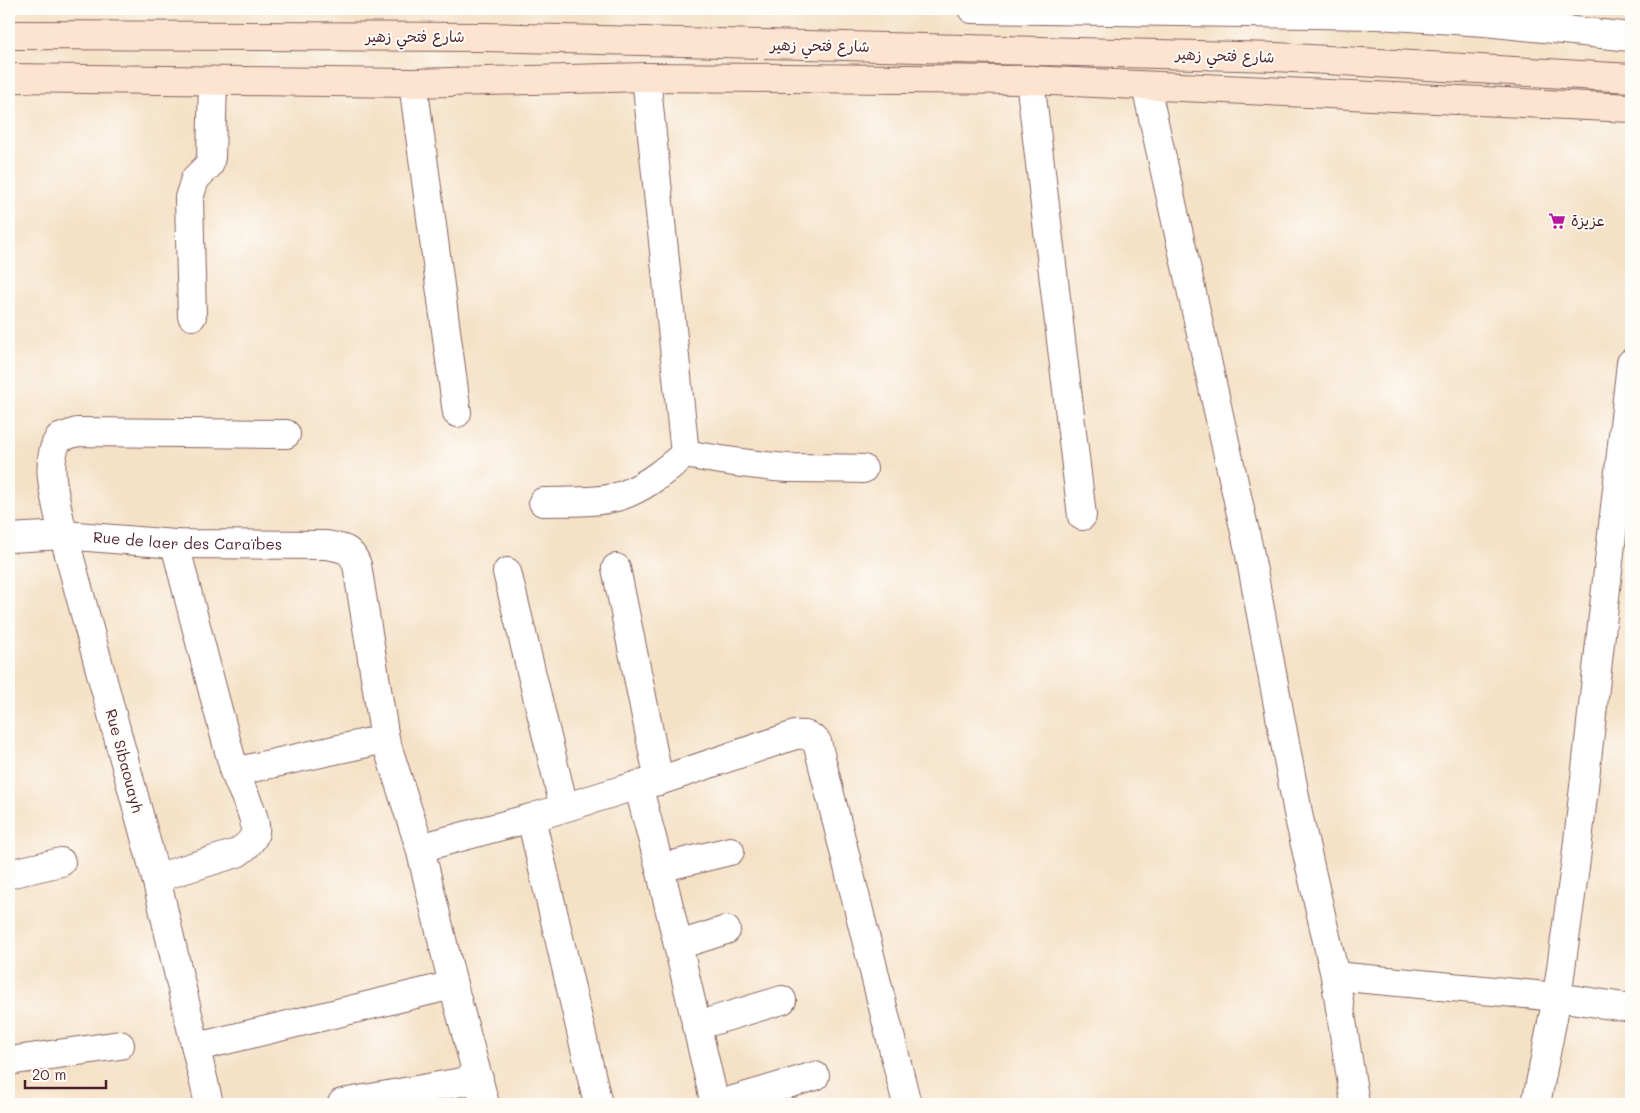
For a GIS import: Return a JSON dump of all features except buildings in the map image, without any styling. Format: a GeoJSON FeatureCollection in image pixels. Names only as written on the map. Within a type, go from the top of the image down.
{"type":"FeatureCollection","features":[{"type":"Feature","properties":{"kind":"street"},"geometry":{"type":"LineString","coordinates":[[972,9],[1378,12],[1485,15],[1631,37]]}},
{"type":"Feature","properties":{"kind":"street","name":"شارع فتحي زهير"},"geometry":{"type":"LineString","coordinates":[[9,35],[484,37],[1276,57],[1631,78]]}},
{"type":"Feature","properties":{"kind":"street"},"geometry":{"type":"LineString","coordinates":[[646,77],[685,454]]}},
{"type":"Feature","properties":{"kind":"street"},"geometry":{"type":"LineString","coordinates":[[9,78],[413,83],[646,77],[1030,80],[1631,108]]}},
{"type":"Feature","properties":{"kind":"street"},"geometry":{"type":"LineString","coordinates":[[1030,80],[1082,516]]}},
{"type":"Feature","properties":{"kind":"street"},"geometry":{"type":"LineString","coordinates":[[192,316],[189,198],[195,180],[209,165],[211,157],[214,81]]}},
{"type":"Feature","properties":{"kind":"street"},"geometry":{"type":"LineString","coordinates":[[413,83],[456,413]]}},
{"type":"Feature","properties":{"kind":"street"},"geometry":{"type":"LineString","coordinates":[[1146,86],[1249,550],[1299,818],[1335,976],[1355,1104]]}},
{"type":"Feature","properties":{"kind":"street"},"geometry":{"type":"LineString","coordinates":[[1536,1104],[1557,997],[1576,859],[1631,363]]}},
{"type":"Feature","properties":{"kind":"street","name":"Rue Sibaouayh"},"geometry":{"type":"LineString","coordinates":[[209,1104],[156,878],[64,536],[56,501],[52,457],[54,445],[59,438],[77,432],[286,434]]}},
{"type":"Feature","properties":{"kind":"street"},"geometry":{"type":"LineString","coordinates":[[543,502],[599,500],[626,494],[656,478],[685,454],[732,462],[789,468],[863,469]]}},
{"type":"Feature","properties":{"kind":"street","name":"Rue de laer des Caraïbes"},"geometry":{"type":"LineString","coordinates":[[9,538],[64,536],[175,544],[326,545],[347,550],[354,556],[356,565],[385,739]]}},
{"type":"Feature","properties":{"kind":"street"},"geometry":{"type":"LineString","coordinates":[[156,878],[237,853],[247,846],[256,828],[234,772],[175,544]]}},
{"type":"Feature","properties":{"kind":"street"},"geometry":{"type":"LineString","coordinates":[[616,568],[660,868],[715,1104]]}},
{"type":"Feature","properties":{"kind":"street"},"geometry":{"type":"LineString","coordinates":[[507,572],[564,807]]}},
{"type":"Feature","properties":{"kind":"street"},"geometry":{"type":"LineString","coordinates":[[420,848],[648,783],[794,735],[804,734],[810,736],[817,742],[907,1104]]}},
{"type":"Feature","properties":{"kind":"street"},"geometry":{"type":"LineString","coordinates":[[234,772],[385,739],[420,848],[453,984],[482,1092],[342,1103]]}},
{"type":"Feature","properties":{"kind":"street"},"geometry":{"type":"LineString","coordinates":[[530,818],[598,1104]]}},
{"type":"Feature","properties":{"kind":"street"},"geometry":{"type":"LineString","coordinates":[[660,868],[730,851]]}},
{"type":"Feature","properties":{"kind":"street"},"geometry":{"type":"LineString","coordinates":[[9,874],[62,862]]}},
{"type":"Feature","properties":{"kind":"street"},"geometry":{"type":"LineString","coordinates":[[679,946],[726,930]]}},
{"type":"Feature","properties":{"kind":"street"},"geometry":{"type":"LineString","coordinates":[[1335,976],[1557,997],[1631,1008]]}},
{"type":"Feature","properties":{"kind":"street"},"geometry":{"type":"LineString","coordinates":[[197,1047],[453,984]]}},
{"type":"Feature","properties":{"kind":"street"},"geometry":{"type":"LineString","coordinates":[[696,1026],[782,1000]]}},
{"type":"Feature","properties":{"kind":"street"},"geometry":{"type":"LineString","coordinates":[[9,1061],[120,1046]]}},
{"type":"Feature","properties":{"kind":"street"},"geometry":{"type":"LineString","coordinates":[[720,1104],[815,1076]]}},
{"type":"Feature","properties":{"kind":"place","name":"عزيزة"},"geometry":{"type":"Point","coordinates":[1557,221]}}]}
